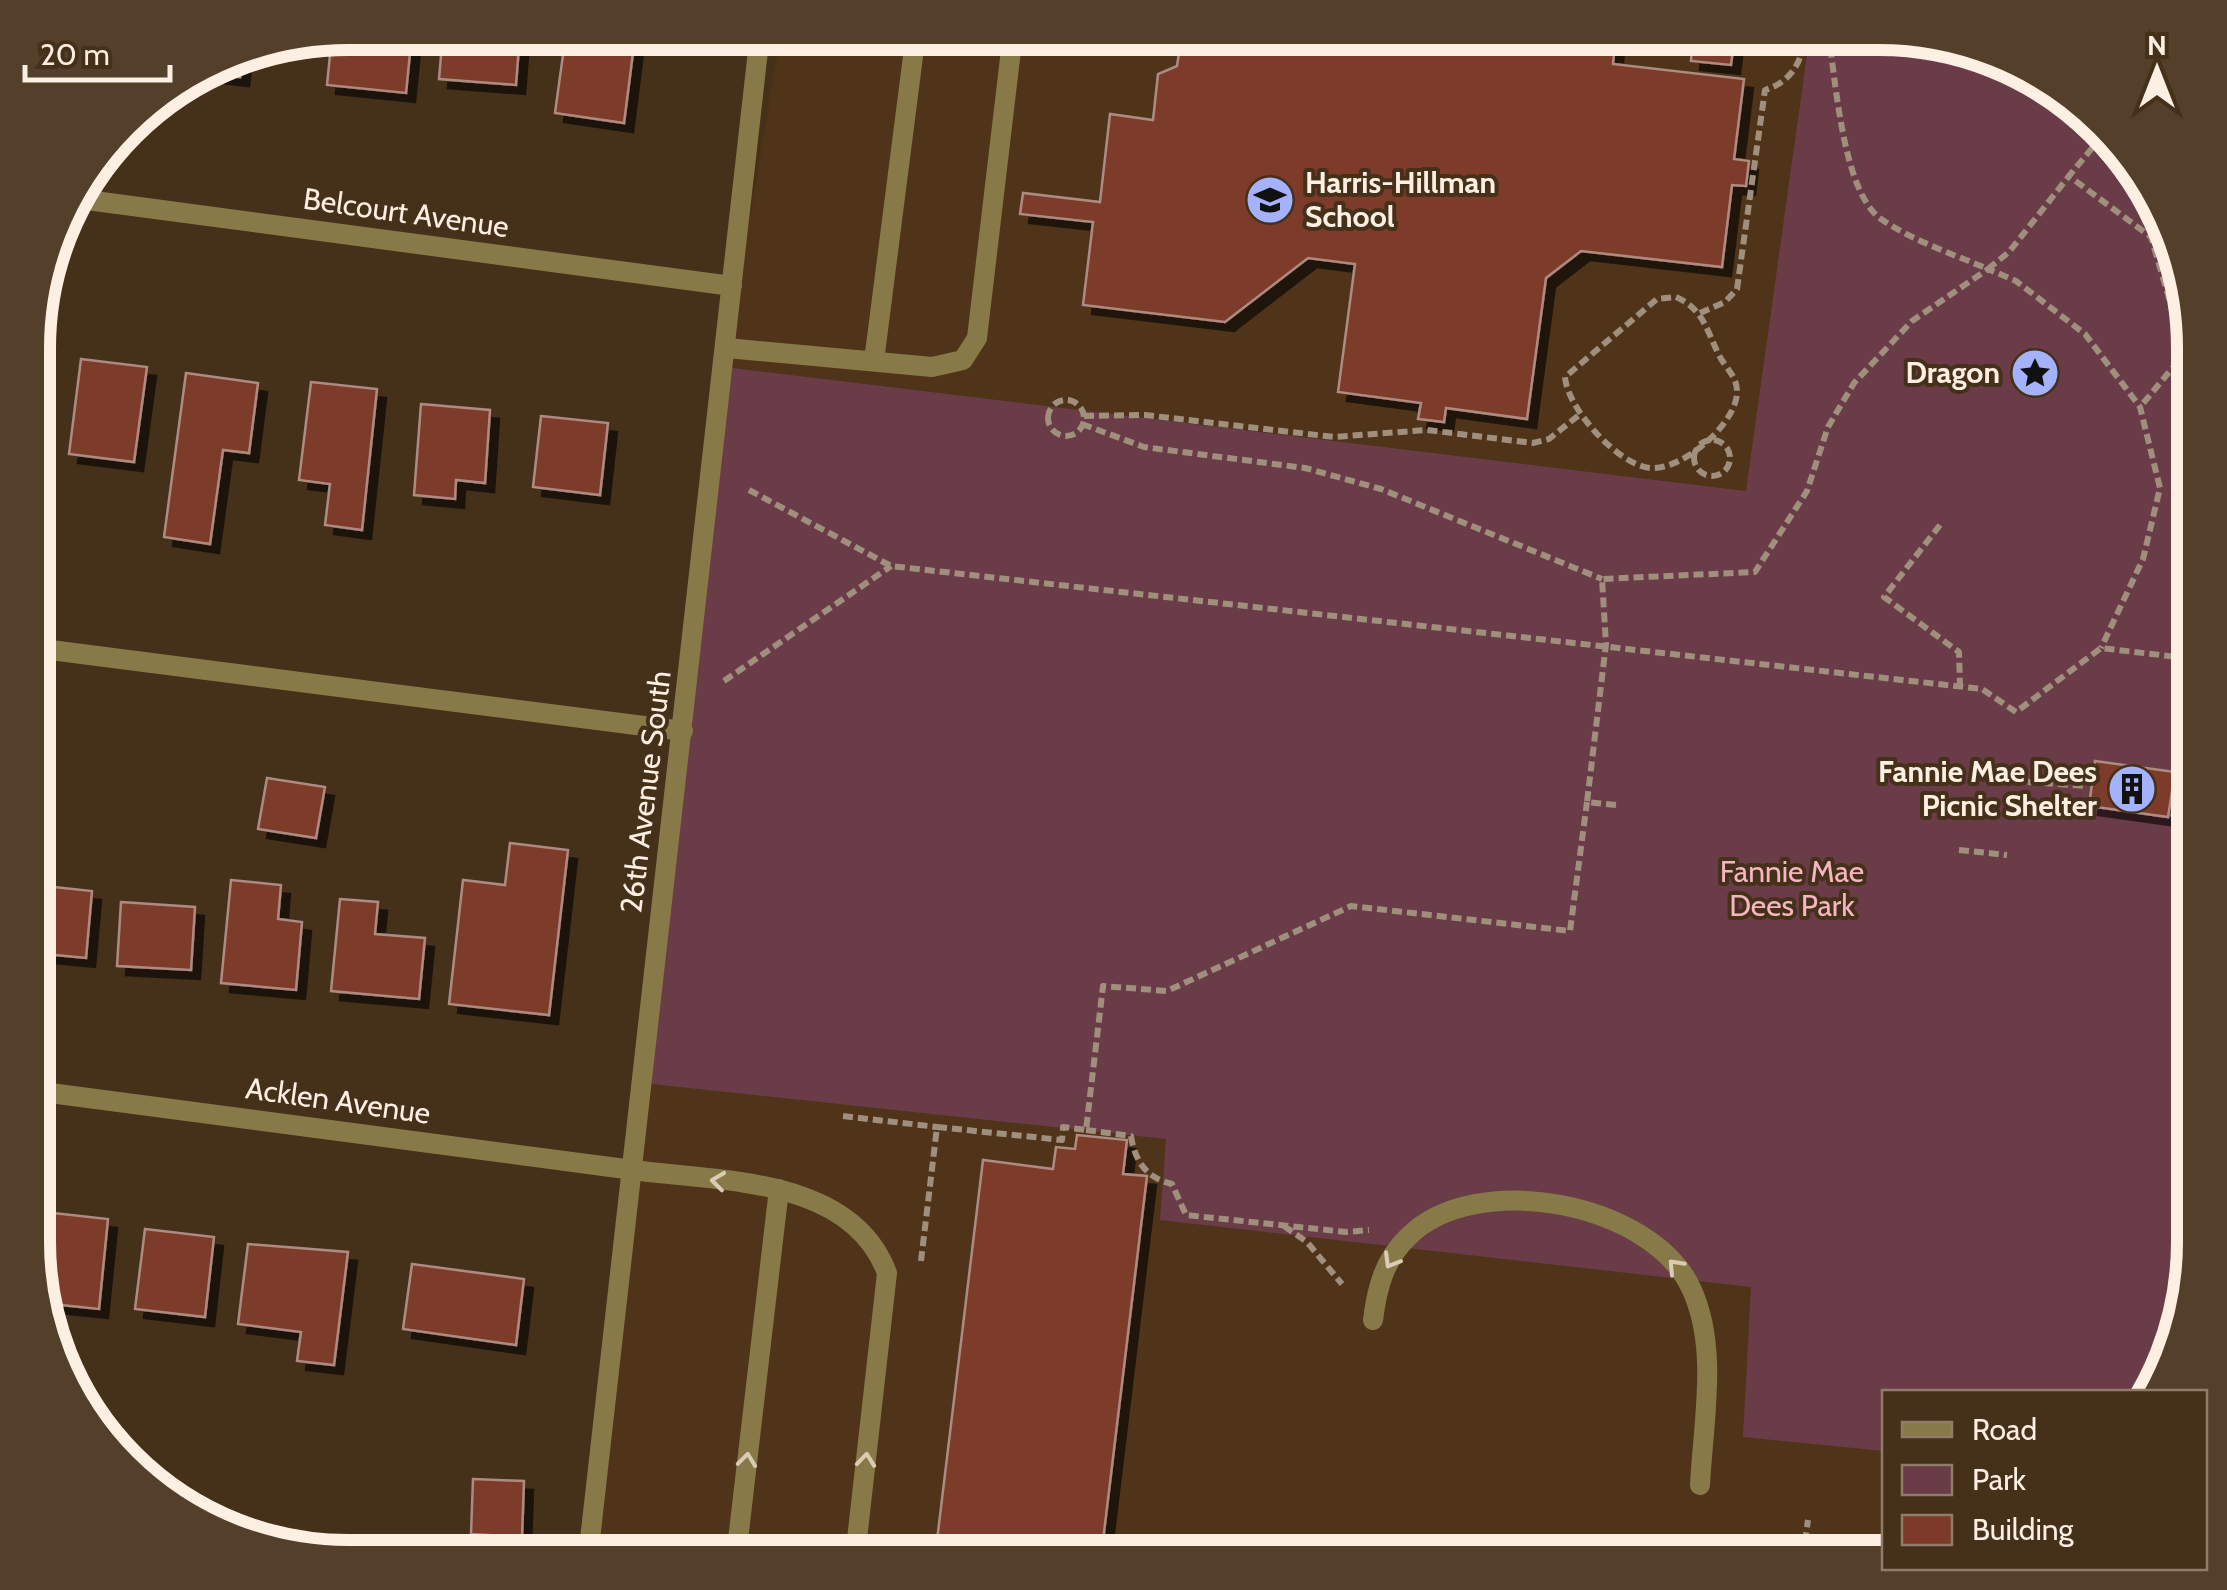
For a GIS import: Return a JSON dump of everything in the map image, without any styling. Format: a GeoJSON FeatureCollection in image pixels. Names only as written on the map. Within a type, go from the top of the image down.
{"type":"FeatureCollection","features":[{"type":"Feature","properties":{"kind":"street","name":"26th Avenue South"},"geometry":{"type":"LineString","coordinates":[[590,1539],[758,51]]}},
{"type":"Feature","properties":{"kind":"street"},"geometry":{"type":"LineString","coordinates":[[874,361],[914,51]]}},
{"type":"Feature","properties":{"kind":"street"},"geometry":{"type":"LineString","coordinates":[[727,348],[950,366],[964,360],[977,338],[1011,51]]}},
{"type":"Feature","properties":{"kind":"street","name":"Belcourt Avenue"},"geometry":{"type":"LineString","coordinates":[[89,200],[732,286]]}},
{"type":"Feature","properties":{"kind":"street"},"geometry":{"type":"LineString","coordinates":[[50,650],[684,731]]}},
{"type":"Feature","properties":{"kind":"street","name":"Acklen Avenue"},"geometry":{"type":"LineString","coordinates":[[51,1093],[779,1189],[846,1214],[878,1247],[888,1273],[857,1539]]}},
{"type":"Feature","properties":{"kind":"street"},"geometry":{"type":"LineString","coordinates":[[738,1539],[779,1189]]}},
{"type":"Feature","properties":{"kind":"street"},"geometry":{"type":"LineString","coordinates":[[1374,1320],[1384,1269],[1420,1226],[1478,1204],[1550,1204],[1623,1222],[1670,1260],[1692,1290],[1707,1356],[1700,1485]]}},
{"type":"Feature","properties":{"kind":"path"},"geometry":{"type":"LineString","coordinates":[[1700,313],[1725,302],[1737,289],[1764,90],[1782,82],[1797,66],[1800,51]]}},
{"type":"Feature","properties":{"kind":"path"},"geometry":{"type":"LineString","coordinates":[[749,490],[891,566],[1982,688],[2016,712],[2100,648],[2144,559],[2160,488],[2140,407],[2085,334],[2016,281],[1906,232],[1881,218],[1866,203],[1853,172],[1831,51]]}},
{"type":"Feature","properties":{"kind":"path"},"geometry":{"type":"LineString","coordinates":[[1083,420],[1074,434],[1062,436],[1052,429],[1048,418],[1054,405],[1064,400],[1074,402],[1083,420],[1144,448],[1305,468],[1380,489],[1602,579],[1755,572],[1807,492],[1828,428],[1854,383],[1912,321],[2009,252],[2096,144]]}},
{"type":"Feature","properties":{"kind":"path"},"geometry":{"type":"LineString","coordinates":[[2069,176],[2150,237],[2175,319]]}},
{"type":"Feature","properties":{"kind":"path"},"geometry":{"type":"LineString","coordinates":[[1676,297],[1700,313],[1736,382],[1731,413],[1700,445],[1672,464],[1646,468],[1630,460],[1579,414],[1566,387],[1569,370],[1658,299],[1676,297]]}},
{"type":"Feature","properties":{"kind":"path"},"geometry":{"type":"LineString","coordinates":[[2140,407],[2176,364]]}},
{"type":"Feature","properties":{"kind":"path"},"geometry":{"type":"LineString","coordinates":[[1083,420],[1146,416],[1334,437],[1427,430],[1533,444],[1549,440],[1579,414]]}},
{"type":"Feature","properties":{"kind":"path"},"geometry":{"type":"LineString","coordinates":[[1713,440],[1725,446],[1730,458],[1722,472],[1708,476],[1698,469],[1694,458],[1700,445],[1713,440]]}},
{"type":"Feature","properties":{"kind":"path"},"geometry":{"type":"LineString","coordinates":[[1940,525],[1884,597],[1959,652],[1960,686]]}},
{"type":"Feature","properties":{"kind":"path"},"geometry":{"type":"LineString","coordinates":[[724,680],[891,566]]}},
{"type":"Feature","properties":{"kind":"path"},"geometry":{"type":"LineString","coordinates":[[1086,1130],[1102,986],[1168,991],[1351,906],[1570,931],[1606,644],[1602,579]]}},
{"type":"Feature","properties":{"kind":"path"},"geometry":{"type":"LineString","coordinates":[[2100,648],[2176,656]]}},
{"type":"Feature","properties":{"kind":"path"},"geometry":{"type":"LineString","coordinates":[[2013,782],[2086,786]]}},
{"type":"Feature","properties":{"kind":"path"},"geometry":{"type":"LineString","coordinates":[[2173,817],[2176,797]]}},
{"type":"Feature","properties":{"kind":"path"},"geometry":{"type":"LineString","coordinates":[[1586,802],[1616,806]]}},
{"type":"Feature","properties":{"kind":"path"},"geometry":{"type":"LineString","coordinates":[[1959,850],[2007,855]]}},
{"type":"Feature","properties":{"kind":"path"},"geometry":{"type":"LineString","coordinates":[[842,1116],[1062,1140],[1063,1128],[1131,1136],[1134,1156],[1154,1180],[1172,1184],[1186,1215],[1346,1232],[1369,1230]]}},
{"type":"Feature","properties":{"kind":"path"},"geometry":{"type":"LineString","coordinates":[[920,1264],[937,1128]]}},
{"type":"Feature","properties":{"kind":"path"},"geometry":{"type":"LineString","coordinates":[[1283,1225],[1307,1242],[1342,1284]]}},
{"type":"Feature","properties":{"kind":"path"},"geometry":{"type":"LineString","coordinates":[[1806,1540],[1808,1520]]}},
{"type":"Feature","properties":{"kind":"shaded area","name":"Harris-Hillman School"},"geometry":{"type":"Polygon","coordinates":[[[778,51],[1808,51],[1747,491],[725,367],[778,51]]]}},
{"type":"Feature","properties":{"kind":"shaded area"},"geometry":{"type":"Polygon","coordinates":[[[658,946],[2176,1258],[2167,1319],[2137,1390],[1882,1390],[1882,1540],[590,1539],[658,946]]]}},
{"type":"Feature","properties":{"kind":"green space","name":"Fannie Mae Dees Park"},"geometry":{"type":"Polygon","coordinates":[[[1807,51],[1898,51],[1956,60],[2028,90],[2090,137],[2137,199],[2154,234],[2171,290],[2176,329],[2176,1261],[2167,1319],[2137,1390],[1882,1390],[1882,1451],[1743,1437],[1751,1287],[1160,1220],[1166,1139],[642,1083],[725,367],[1746,491],[1807,51]]]}},
{"type":"Feature","properties":{"kind":"building"},"geometry":{"type":"Polygon","coordinates":[[[330,51],[410,51],[406,93],[327,85],[330,51]]]}},
{"type":"Feature","properties":{"kind":"building"},"geometry":{"type":"Polygon","coordinates":[[[441,51],[519,51],[516,85],[439,79],[441,51]]]}},
{"type":"Feature","properties":{"kind":"building"},"geometry":{"type":"Polygon","coordinates":[[[564,51],[633,51],[624,123],[555,113],[564,51]]]}},
{"type":"Feature","properties":{"kind":"building"},"geometry":{"type":"Polygon","coordinates":[[[1179,51],[1614,51],[1613,64],[1744,79],[1734,159],[1749,161],[1746,186],[1732,185],[1722,267],[1581,251],[1546,278],[1527,419],[1446,408],[1444,422],[1418,419],[1421,403],[1338,392],[1355,264],[1308,258],[1225,322],[1083,305],[1093,222],[1020,214],[1023,193],[1100,202],[1110,114],[1153,120],[1158,74],[1177,66],[1179,51]]]}},
{"type":"Feature","properties":{"kind":"building"},"geometry":{"type":"Polygon","coordinates":[[[1692,51],[1733,51],[1731,65],[1691,61],[1692,51]]]}},
{"type":"Feature","properties":{"kind":"building"},"geometry":{"type":"Polygon","coordinates":[[[81,359],[147,367],[134,462],[69,454],[81,359]]]}},
{"type":"Feature","properties":{"kind":"building"},"geometry":{"type":"Polygon","coordinates":[[[186,373],[258,383],[249,453],[223,450],[210,544],[164,537],[186,373]]]}},
{"type":"Feature","properties":{"kind":"building"},"geometry":{"type":"Polygon","coordinates":[[[311,382],[377,389],[362,530],[325,525],[330,484],[299,480],[311,382]]]}},
{"type":"Feature","properties":{"kind":"building"},"geometry":{"type":"Polygon","coordinates":[[[421,404],[490,410],[485,483],[456,480],[455,499],[414,495],[421,404]]]}},
{"type":"Feature","properties":{"kind":"building"},"geometry":{"type":"Polygon","coordinates":[[[541,416],[608,423],[600,495],[533,487],[541,416]]]}},
{"type":"Feature","properties":{"kind":"building","name":"Fannie Mae Dees Picnic Shelter"},"geometry":{"type":"Polygon","coordinates":[[[2095,761],[2175,772],[2168,817],[2089,806],[2095,761]]]}},
{"type":"Feature","properties":{"kind":"building"},"geometry":{"type":"Polygon","coordinates":[[[267,778],[325,787],[316,838],[258,829],[267,778]]]}},
{"type":"Feature","properties":{"kind":"building"},"geometry":{"type":"Polygon","coordinates":[[[510,843],[568,850],[549,1015],[449,1004],[463,880],[505,885],[510,843]]]}},
{"type":"Feature","properties":{"kind":"building"},"geometry":{"type":"Polygon","coordinates":[[[231,880],[281,885],[278,919],[302,922],[296,990],[221,983],[231,880]]]}},
{"type":"Feature","properties":{"kind":"building"},"geometry":{"type":"Polygon","coordinates":[[[51,887],[92,891],[86,958],[51,955],[51,887]]]}},
{"type":"Feature","properties":{"kind":"building"},"geometry":{"type":"Polygon","coordinates":[[[340,899],[378,902],[375,934],[425,938],[419,999],[331,991],[340,899]]]}},
{"type":"Feature","properties":{"kind":"building"},"geometry":{"type":"Polygon","coordinates":[[[121,902],[195,907],[191,970],[117,966],[121,902]]]}},
{"type":"Feature","properties":{"kind":"building"},"geometry":{"type":"Polygon","coordinates":[[[1077,1135],[1127,1140],[1123,1174],[1147,1176],[1103,1539],[937,1539],[983,1160],[1053,1169],[1056,1147],[1075,1149],[1077,1135]]]}},
{"type":"Feature","properties":{"kind":"building"},"geometry":{"type":"Polygon","coordinates":[[[51,1213],[108,1219],[99,1309],[57,1305],[51,1261],[51,1213]]]}},
{"type":"Feature","properties":{"kind":"building"},"geometry":{"type":"Polygon","coordinates":[[[145,1229],[214,1237],[205,1317],[135,1309],[145,1229]]]}},
{"type":"Feature","properties":{"kind":"building"},"geometry":{"type":"Polygon","coordinates":[[[248,1244],[348,1252],[334,1365],[297,1361],[301,1332],[238,1324],[248,1244]]]}},
{"type":"Feature","properties":{"kind":"building"},"geometry":{"type":"Polygon","coordinates":[[[412,1264],[524,1279],[516,1345],[403,1329],[412,1264]]]}},
{"type":"Feature","properties":{"kind":"building"},"geometry":{"type":"Polygon","coordinates":[[[473,1479],[524,1481],[522,1537],[471,1534],[473,1479]]]}},
{"type":"Feature","properties":{"kind":"place","name":"Harris-Hillman School"},"geometry":{"type":"Point","coordinates":[1270,200]}},
{"type":"Feature","properties":{"kind":"place","name":"Dragon"},"geometry":{"type":"Point","coordinates":[2035,373]}},
{"type":"Feature","properties":{"kind":"place","name":"Fannie Mae Dees Picnic Shelter"},"geometry":{"type":"Point","coordinates":[2132,789]}}]}
